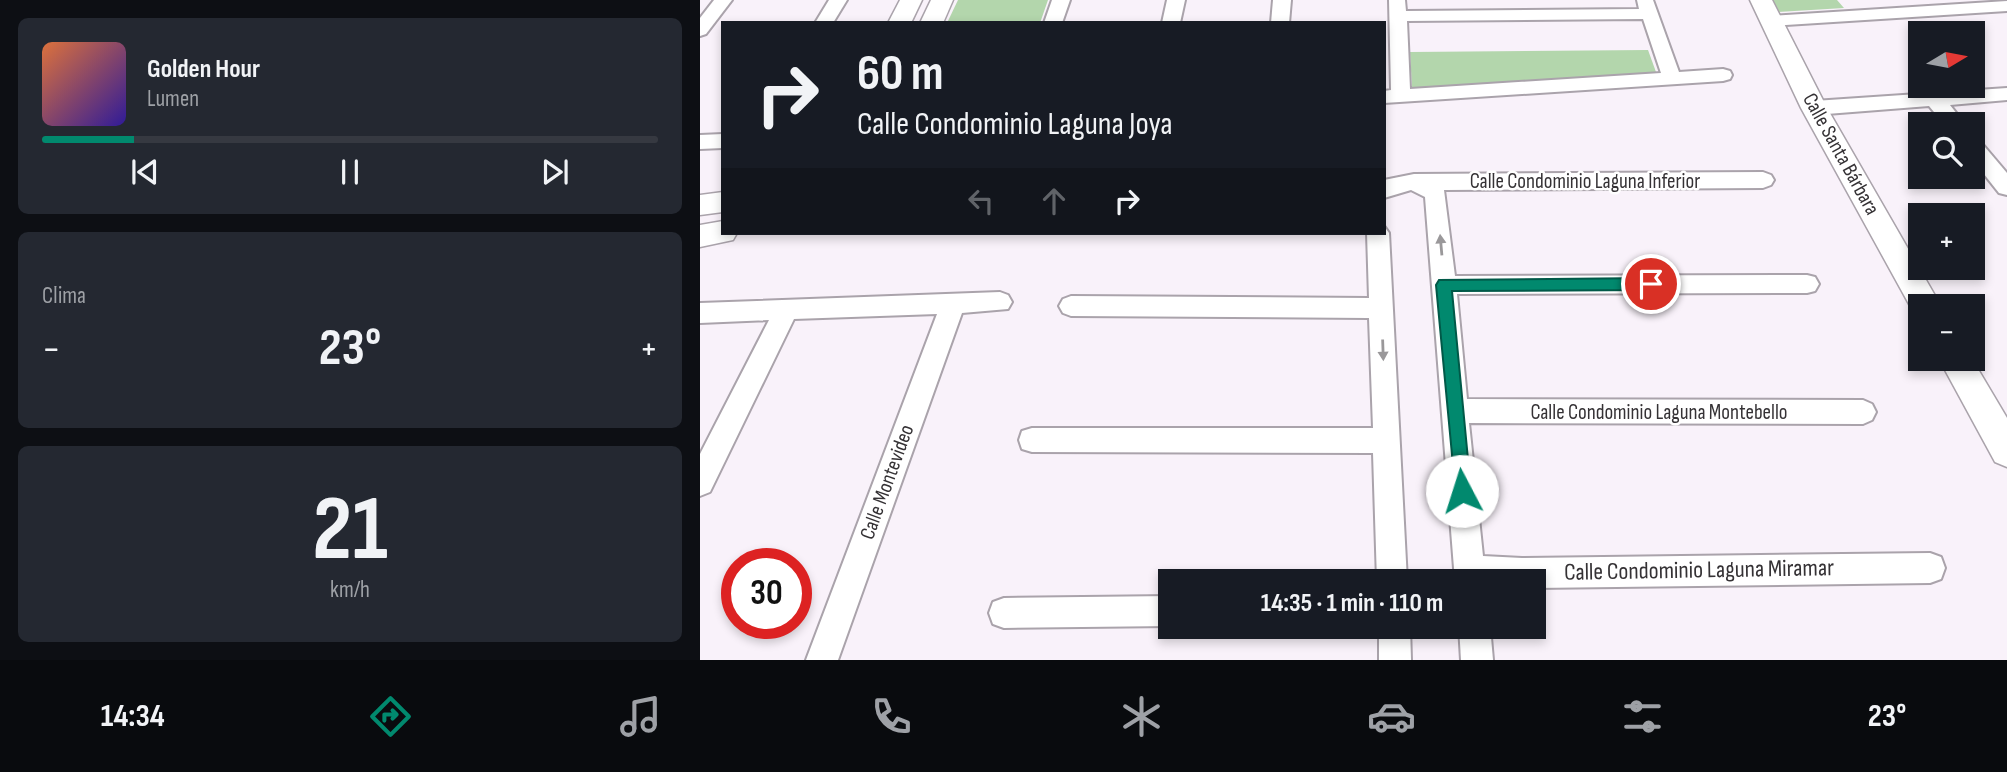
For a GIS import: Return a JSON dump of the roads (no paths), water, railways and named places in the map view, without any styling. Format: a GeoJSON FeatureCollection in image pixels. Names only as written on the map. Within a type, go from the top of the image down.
{"type":"FeatureCollection","features":[{"type":"Feature","properties":{"kind":"street"},"geometry":{"type":"LineString","coordinates":[[700,30],[723,0]]}},
{"type":"Feature","properties":{"kind":"street"},"geometry":{"type":"LineString","coordinates":[[825,21],[838,0]]}},
{"type":"Feature","properties":{"kind":"street"},"geometry":{"type":"LineString","coordinates":[[900,21],[911,0]]}},
{"type":"Feature","properties":{"kind":"street"},"geometry":{"type":"LineString","coordinates":[[932,21],[942,0]]}},
{"type":"Feature","properties":{"kind":"street"},"geometry":{"type":"LineString","coordinates":[[1054,21],[1061,0]]}},
{"type":"Feature","properties":{"kind":"street"},"geometry":{"type":"LineString","coordinates":[[1171,21],[1176,0]]}},
{"type":"Feature","properties":{"kind":"street"},"geometry":{"type":"LineString","coordinates":[[1280,21],[1282,0]]}},
{"type":"Feature","properties":{"kind":"street"},"geometry":{"type":"LineString","coordinates":[[1851,0],[1864,16]]}},
{"type":"Feature","properties":{"kind":"street"},"geometry":{"type":"LineString","coordinates":[[1766,10],[1864,16],[1978,4],[2007,6]]}},
{"type":"Feature","properties":{"kind":"street"},"geometry":{"type":"LineString","coordinates":[[1672,78],[1647,7],[1398,8],[1393,97],[1723,75]]}},
{"type":"Feature","properties":{"kind":"street","name":"Calle Santa Bárbara"},"geometry":{"type":"LineString","coordinates":[[1766,10],[1814,108],[1919,294]]}},
{"type":"Feature","properties":{"kind":"street"},"geometry":{"type":"LineString","coordinates":[[1814,108],[2007,94]]}},
{"type":"Feature","properties":{"kind":"street"},"geometry":{"type":"LineString","coordinates":[[1934,99],[1945,112]]}},
{"type":"Feature","properties":{"kind":"street"},"geometry":{"type":"LineString","coordinates":[[700,142],[721,141]]}},
{"type":"Feature","properties":{"kind":"street"},"geometry":{"type":"LineString","coordinates":[[1985,161],[2007,187]]}},
{"type":"Feature","properties":{"kind":"street","name":"Calle Condominio Laguna Inferior"},"geometry":{"type":"LineString","coordinates":[[1395,186],[1763,180]]}},
{"type":"Feature","properties":{"kind":"street"},"geometry":{"type":"LineString","coordinates":[[1395,186],[1421,184],[1436,194],[1468,569]]}},
{"type":"Feature","properties":{"kind":"street"},"geometry":{"type":"LineString","coordinates":[[700,236],[721,232]]}},
{"type":"Feature","properties":{"kind":"street"},"geometry":{"type":"LineString","coordinates":[[1378,235],[1392,569]]}},
{"type":"Feature","properties":{"kind":"street"},"geometry":{"type":"LineString","coordinates":[[1444,285],[1807,284]]}},
{"type":"Feature","properties":{"kind":"street"},"geometry":{"type":"LineString","coordinates":[[700,313],[1000,302]]}},
{"type":"Feature","properties":{"kind":"street","name":"Calle Montevideo"},"geometry":{"type":"LineString","coordinates":[[822,660],[953,304]]}},
{"type":"Feature","properties":{"kind":"street"},"geometry":{"type":"LineString","coordinates":[[1071,306],[1382,308]]}},
{"type":"Feature","properties":{"kind":"street"},"geometry":{"type":"LineString","coordinates":[[700,483],[787,309]]}},
{"type":"Feature","properties":{"kind":"street"},"geometry":{"type":"LineString","coordinates":[[1962,371],[2007,451]]}},
{"type":"Feature","properties":{"kind":"street","name":"Calle Condominio Laguna Montebello"},"geometry":{"type":"LineString","coordinates":[[1455,411],[1863,412]]}},
{"type":"Feature","properties":{"kind":"street"},"geometry":{"type":"LineString","coordinates":[[1032,440],[1371,441],[1387,438]]}},
{"type":"Feature","properties":{"kind":"street","name":"Calle Condominio Laguna Miramar"},"geometry":{"type":"LineString","coordinates":[[1546,573],[1930,568]]}},
{"type":"Feature","properties":{"kind":"street"},"geometry":{"type":"LineString","coordinates":[[1004,612],[1158,611]]}},
{"type":"Feature","properties":{"kind":"street"},"geometry":{"type":"LineString","coordinates":[[1394,639],[1395,660]]}},
{"type":"Feature","properties":{"kind":"street"},"geometry":{"type":"LineString","coordinates":[[1475,639],[1477,660]]}}]}
